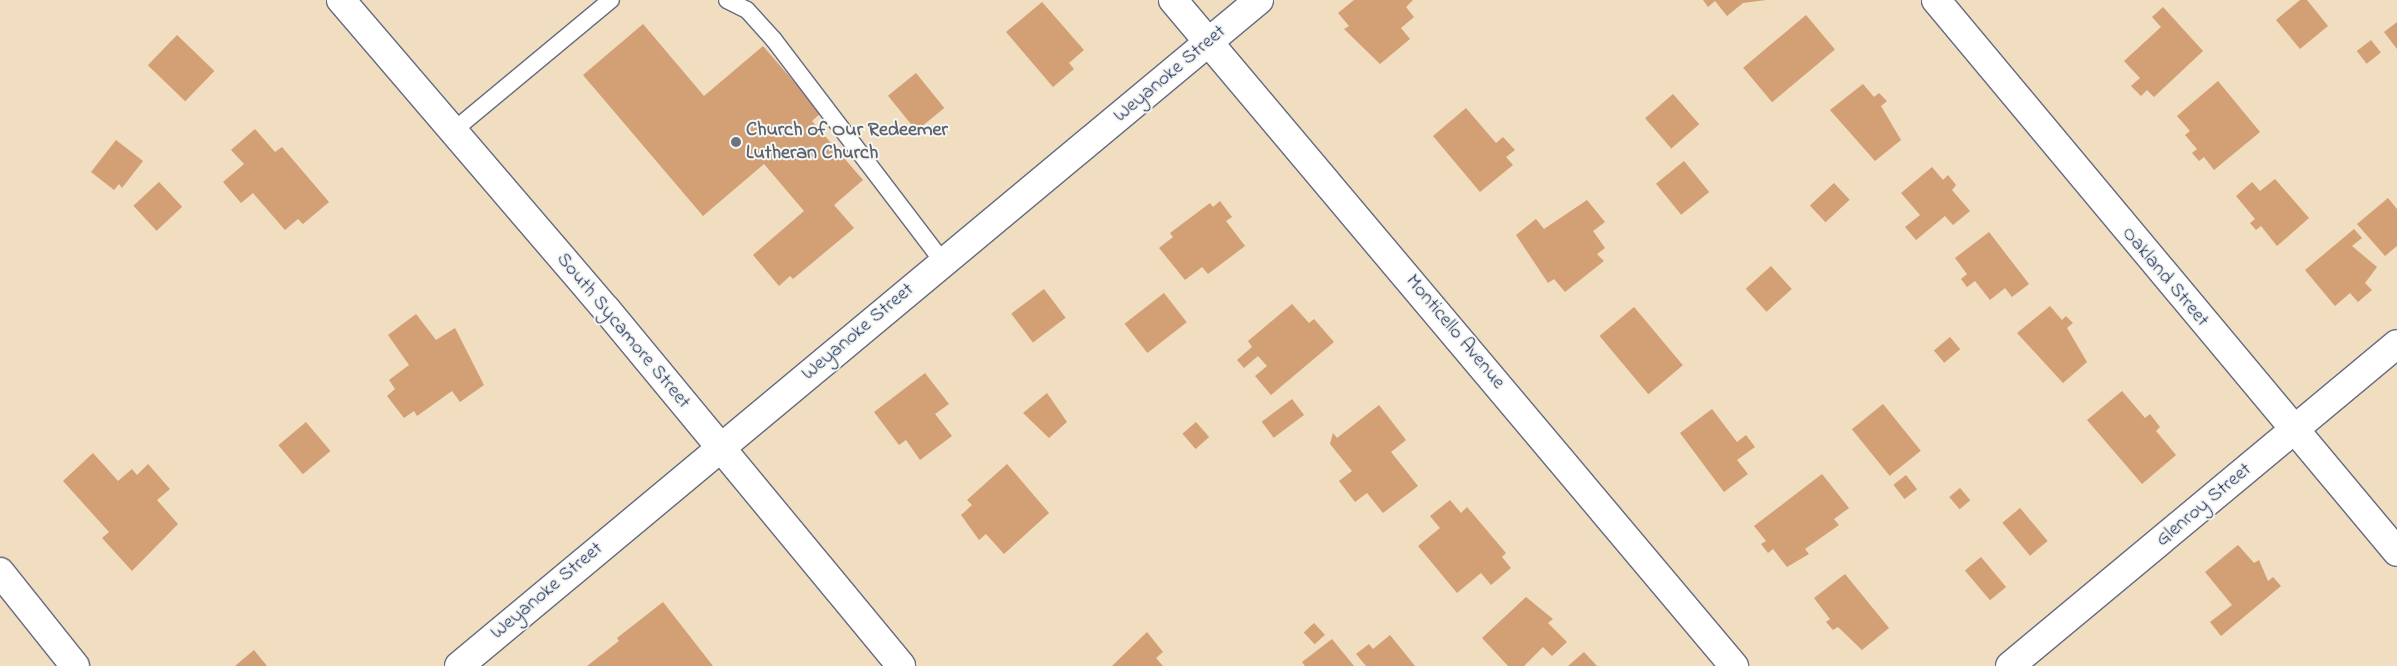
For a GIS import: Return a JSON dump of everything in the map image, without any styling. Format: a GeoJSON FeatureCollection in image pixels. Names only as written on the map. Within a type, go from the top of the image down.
{"type":"FeatureCollection","features":[{"type":"Feature","properties":{"kind":"street","name":"South Sycamore Street"},"geometry":{"type":"LineString","coordinates":[[341,0],[721,448],[901,666]]}},
{"type":"Feature","properties":{"kind":"street","name":"Monticello Avenue"},"geometry":{"type":"LineString","coordinates":[[1173,0],[1734,666]]}},
{"type":"Feature","properties":{"kind":"street","name":"Weyanoke Street"},"geometry":{"type":"LineString","coordinates":[[459,666],[1259,0]]}},
{"type":"Feature","properties":{"kind":"street","name":"Oakland Street"},"geometry":{"type":"LineString","coordinates":[[1936,0],[2397,552]]}},
{"type":"Feature","properties":{"kind":"street","name":"Glenroy Street"},"geometry":{"type":"LineString","coordinates":[[2010,666],[2397,344]]}},
{"type":"Feature","properties":{"kind":"street"},"geometry":{"type":"LineString","coordinates":[[0,572],[75,666]]}},
{"type":"Feature","properties":{"kind":"lane"},"geometry":{"type":"LineString","coordinates":[[453,131],[611,0]]}},
{"type":"Feature","properties":{"kind":"lane"},"geometry":{"type":"LineString","coordinates":[[727,0],[747,10],[774,40],[944,262]]}},
{"type":"Feature","properties":{"kind":"building"},"geometry":{"type":"Polygon","coordinates":[[[1354,0],[1413,0],[1406,7],[1414,17],[1401,28],[1410,39],[1380,64],[1344,29],[1349,26],[1338,13],[1354,0]]]}},
{"type":"Feature","properties":{"kind":"building"},"geometry":{"type":"Polygon","coordinates":[[[1703,0],[1766,0],[1743,3],[1727,16],[1715,1],[1708,7],[1703,0]]]}},
{"type":"Feature","properties":{"kind":"building"},"geometry":{"type":"Polygon","coordinates":[[[2300,0],[2307,0],[2328,26],[2300,49],[2276,20],[2300,0]]]}},
{"type":"Feature","properties":{"kind":"building"},"geometry":{"type":"Polygon","coordinates":[[[1042,2],[1084,50],[1069,63],[1074,69],[1053,87],[1006,32],[1042,2]]]}},
{"type":"Feature","properties":{"kind":"building"},"geometry":{"type":"Polygon","coordinates":[[[2163,7],[2203,51],[2154,97],[2147,90],[2141,96],[2131,86],[2140,78],[2124,61],[2161,27],[2152,17],[2163,7]]]}},
{"type":"Feature","properties":{"kind":"building"},"geometry":{"type":"Polygon","coordinates":[[[1806,15],[1835,49],[1772,102],[1743,68],[1806,15]]]}},
{"type":"Feature","properties":{"kind":"building"},"geometry":{"type":"Polygon","coordinates":[[[2397,22],[2397,49],[2384,32],[2397,22]]]}},
{"type":"Feature","properties":{"kind":"building","name":"Church of Our Redeemer Lutheran Church"},"geometry":{"type":"Polygon","coordinates":[[[643,24],[704,96],[763,46],[821,113],[812,121],[863,180],[834,205],[854,228],[793,279],[790,276],[779,286],[753,255],[804,211],[764,164],[703,216],[583,75],[643,24]]]}},
{"type":"Feature","properties":{"kind":"building"},"geometry":{"type":"Polygon","coordinates":[[[177,35],[214,71],[185,101],[148,65],[177,35]]]}},
{"type":"Feature","properties":{"kind":"building"},"geometry":{"type":"Polygon","coordinates":[[[2371,40],[2381,53],[2367,64],[2357,51],[2371,40]]]}},
{"type":"Feature","properties":{"kind":"building"},"geometry":{"type":"Polygon","coordinates":[[[916,73],[944,108],[916,131],[888,96],[916,73]]]}},
{"type":"Feature","properties":{"kind":"building"},"geometry":{"type":"Polygon","coordinates":[[[2218,81],[2260,132],[2214,170],[2204,157],[2199,161],[2192,153],[2197,149],[2185,135],[2190,131],[2177,116],[2218,81]]]}},
{"type":"Feature","properties":{"kind":"building"},"geometry":{"type":"Polygon","coordinates":[[[1863,84],[1874,97],[1879,93],[1887,101],[1881,106],[1901,140],[1875,161],[1830,110],[1863,84]]]}},
{"type":"Feature","properties":{"kind":"building"},"geometry":{"type":"Polygon","coordinates":[[[1673,94],[1699,124],[1671,148],[1645,118],[1673,94]]]}},
{"type":"Feature","properties":{"kind":"building"},"geometry":{"type":"Polygon","coordinates":[[[1466,108],[1496,143],[1503,137],[1515,150],[1506,157],[1513,165],[1480,192],[1433,136],[1466,108]]]}},
{"type":"Feature","properties":{"kind":"building"},"geometry":{"type":"Polygon","coordinates":[[[255,129],[275,152],[282,147],[329,202],[303,224],[298,219],[285,230],[253,193],[241,203],[223,182],[244,164],[231,150],[255,129]]]}},
{"type":"Feature","properties":{"kind":"building"},"geometry":{"type":"Polygon","coordinates":[[[116,140],[143,161],[122,188],[119,184],[114,190],[91,172],[116,140]]]}},
{"type":"Feature","properties":{"kind":"building"},"geometry":{"type":"Polygon","coordinates":[[[1684,161],[1709,192],[1681,215],[1656,184],[1684,161]]]}},
{"type":"Feature","properties":{"kind":"building"},"geometry":{"type":"Polygon","coordinates":[[[1932,167],[1943,180],[1948,175],[1956,185],[1952,190],[1970,211],[1953,225],[1945,216],[1916,240],[1905,227],[1920,215],[1901,193],[1932,167]]]}},
{"type":"Feature","properties":{"kind":"building"},"geometry":{"type":"Polygon","coordinates":[[[2275,179],[2309,218],[2277,246],[2261,226],[2256,230],[2250,223],[2255,219],[2236,196],[2252,182],[2260,191],[2275,179]]]}},
{"type":"Feature","properties":{"kind":"building"},"geometry":{"type":"Polygon","coordinates":[[[159,182],[182,207],[157,231],[133,206],[159,182]]]}},
{"type":"Feature","properties":{"kind":"building"},"geometry":{"type":"Polygon","coordinates":[[[1834,183],[1850,200],[1826,222],[1810,206],[1834,183]]]}},
{"type":"Feature","properties":{"kind":"building"},"geometry":{"type":"Polygon","coordinates":[[[2388,198],[2397,209],[2397,246],[2385,256],[2357,224],[2388,198]]]}},
{"type":"Feature","properties":{"kind":"building"},"geometry":{"type":"Polygon","coordinates":[[[1587,200],[1605,222],[1593,231],[1605,248],[1597,254],[1604,261],[1565,292],[1554,279],[1548,283],[1516,235],[1536,219],[1544,229],[1587,200]]]}},
{"type":"Feature","properties":{"kind":"building"},"geometry":{"type":"Polygon","coordinates":[[[1220,201],[1232,217],[1226,221],[1245,246],[1208,274],[1202,267],[1185,280],[1159,248],[1173,237],[1170,233],[1210,203],[1213,207],[1220,201]]]}},
{"type":"Feature","properties":{"kind":"building"},"geometry":{"type":"Polygon","coordinates":[[[2354,229],[2362,238],[2352,246],[2377,267],[2365,283],[2372,290],[2358,302],[2350,293],[2335,306],[2305,270],[2354,229]]]}},
{"type":"Feature","properties":{"kind":"building"},"geometry":{"type":"Polygon","coordinates":[[[1989,232],[2029,284],[2012,297],[2005,288],[1990,300],[1975,281],[1967,287],[1961,279],[1967,274],[1955,258],[1989,232]]]}},
{"type":"Feature","properties":{"kind":"building"},"geometry":{"type":"Polygon","coordinates":[[[1771,266],[1792,289],[1766,312],[1746,289],[1771,266]]]}},
{"type":"Feature","properties":{"kind":"building"},"geometry":{"type":"Polygon","coordinates":[[[1044,289],[1066,318],[1033,342],[1011,314],[1044,289]]]}},
{"type":"Feature","properties":{"kind":"building"},"geometry":{"type":"Polygon","coordinates":[[[1164,293],[1187,322],[1147,353],[1125,324],[1164,293]]]}},
{"type":"Feature","properties":{"kind":"building"},"geometry":{"type":"Polygon","coordinates":[[[1292,304],[1309,323],[1314,319],[1334,342],[1271,395],[1255,376],[1267,366],[1258,356],[1244,368],[1237,360],[1252,347],[1248,341],[1292,304]]]}},
{"type":"Feature","properties":{"kind":"building"},"geometry":{"type":"Polygon","coordinates":[[[2050,306],[2062,320],[2066,316],[2073,323],[2067,328],[2087,362],[2063,383],[2017,333],[2050,306]]]}},
{"type":"Feature","properties":{"kind":"building"},"geometry":{"type":"Polygon","coordinates":[[[1634,307],[1683,365],[1648,394],[1600,336],[1634,307]]]}},
{"type":"Feature","properties":{"kind":"building"},"geometry":{"type":"Polygon","coordinates":[[[416,314],[436,340],[455,328],[484,385],[460,402],[452,391],[417,416],[414,411],[404,418],[387,396],[395,389],[389,380],[409,365],[388,335],[416,314]]]}},
{"type":"Feature","properties":{"kind":"building"},"geometry":{"type":"Polygon","coordinates":[[[1950,337],[1960,349],[1944,363],[1934,350],[1950,337]]]}},
{"type":"Feature","properties":{"kind":"building"},"geometry":{"type":"Polygon","coordinates":[[[925,373],[949,404],[935,414],[952,436],[920,460],[906,440],[899,445],[874,412],[925,373]]]}},
{"type":"Feature","properties":{"kind":"building"},"geometry":{"type":"Polygon","coordinates":[[[2122,391],[2145,418],[2150,414],[2160,427],[2156,431],[2176,455],[2142,484],[2087,420],[2122,391]]]}},
{"type":"Feature","properties":{"kind":"building"},"geometry":{"type":"Polygon","coordinates":[[[1047,393],[1067,422],[1049,438],[1023,413],[1047,393]]]}},
{"type":"Feature","properties":{"kind":"building"},"geometry":{"type":"Polygon","coordinates":[[[1292,399],[1304,415],[1274,438],[1262,422],[1292,399]]]}},
{"type":"Feature","properties":{"kind":"building"},"geometry":{"type":"Polygon","coordinates":[[[1883,404],[1921,451],[1890,476],[1852,429],[1883,404]]]}},
{"type":"Feature","properties":{"kind":"building"},"geometry":{"type":"Polygon","coordinates":[[[1379,405],[1406,440],[1391,452],[1418,486],[1383,513],[1367,493],[1355,502],[1339,481],[1352,471],[1330,444],[1333,433],[1337,438],[1379,405]]]}},
{"type":"Feature","properties":{"kind":"building"},"geometry":{"type":"Polygon","coordinates":[[[1712,409],[1737,442],[1746,435],[1755,447],[1737,460],[1748,474],[1724,492],[1680,433],[1712,409]]]}},
{"type":"Feature","properties":{"kind":"building"},"geometry":{"type":"Polygon","coordinates":[[[306,422],[330,451],[303,474],[278,445],[306,422]]]}},
{"type":"Feature","properties":{"kind":"building"},"geometry":{"type":"Polygon","coordinates":[[[1196,422],[1209,437],[1196,449],[1182,434],[1196,422]]]}},
{"type":"Feature","properties":{"kind":"building"},"geometry":{"type":"Polygon","coordinates":[[[93,453],[118,481],[132,469],[137,475],[148,464],[170,489],[157,500],[178,524],[132,571],[102,538],[109,532],[63,481],[93,453]]]}},
{"type":"Feature","properties":{"kind":"building"},"geometry":{"type":"Polygon","coordinates":[[[1007,464],[1049,513],[1004,554],[986,534],[979,540],[961,515],[972,505],[967,500],[1007,464]]]}},
{"type":"Feature","properties":{"kind":"building"},"geometry":{"type":"Polygon","coordinates":[[[1822,474],[1849,508],[1834,519],[1839,525],[1805,549],[1809,554],[1787,567],[1773,549],[1768,553],[1761,544],[1766,541],[1754,526],[1822,474]]]}},
{"type":"Feature","properties":{"kind":"building"},"geometry":{"type":"Polygon","coordinates":[[[1906,475],[1917,489],[1904,499],[1893,485],[1906,475]]]}},
{"type":"Feature","properties":{"kind":"building"},"geometry":{"type":"Polygon","coordinates":[[[1960,488],[1970,500],[1960,509],[1949,497],[1960,488]]]}},
{"type":"Feature","properties":{"kind":"building"},"geometry":{"type":"Polygon","coordinates":[[[1450,500],[1461,513],[1467,507],[1506,553],[1502,557],[1511,568],[1491,585],[1481,573],[1457,593],[1418,546],[1440,528],[1430,516],[1450,500]]]}},
{"type":"Feature","properties":{"kind":"building"},"geometry":{"type":"Polygon","coordinates":[[[2020,508],[2048,541],[2030,556],[2002,523],[2020,508]]]}},
{"type":"Feature","properties":{"kind":"building"},"geometry":{"type":"Polygon","coordinates":[[[2238,545],[2254,563],[2259,560],[2268,581],[2273,577],[2281,586],[2221,636],[2210,622],[2232,605],[2205,572],[2238,545]]]}},
{"type":"Feature","properties":{"kind":"building"},"geometry":{"type":"Polygon","coordinates":[[[1981,557],[2006,587],[1990,600],[1965,570],[1981,557]]]}},
{"type":"Feature","properties":{"kind":"building"},"geometry":{"type":"Polygon","coordinates":[[[1845,574],[1889,628],[1862,650],[1838,627],[1833,630],[1826,622],[1830,619],[1814,598],[1845,574]]]}},
{"type":"Feature","properties":{"kind":"building"},"geometry":{"type":"Polygon","coordinates":[[[1526,597],[1553,619],[1548,623],[1567,642],[1552,656],[1543,647],[1524,666],[1508,666],[1482,638],[1526,597]]]}},
{"type":"Feature","properties":{"kind":"building"},"geometry":{"type":"Polygon","coordinates":[[[663,602],[713,666],[587,666],[619,641],[617,638],[663,602]]]}},
{"type":"Feature","properties":{"kind":"building"},"geometry":{"type":"Polygon","coordinates":[[[1314,623],[1325,635],[1315,644],[1304,633],[1314,623]]]}},
{"type":"Feature","properties":{"kind":"building"},"geometry":{"type":"Polygon","coordinates":[[[1147,632],[1163,652],[1156,658],[1163,666],[1112,666],[1147,632]]]}},
{"type":"Feature","properties":{"kind":"building"},"geometry":{"type":"Polygon","coordinates":[[[1390,635],[1415,666],[1366,666],[1356,654],[1369,644],[1373,649],[1390,635]]]}},
{"type":"Feature","properties":{"kind":"building"},"geometry":{"type":"Polygon","coordinates":[[[1332,639],[1354,666],[1305,666],[1302,662],[1332,639]]]}},
{"type":"Feature","properties":{"kind":"building"},"geometry":{"type":"Polygon","coordinates":[[[254,650],[267,666],[235,666],[254,650]]]}},
{"type":"Feature","properties":{"kind":"building"},"geometry":{"type":"Polygon","coordinates":[[[1584,652],[1597,666],[1568,666],[1584,652]]]}},
{"type":"Feature","properties":{"kind":"place","name":"Church of Our Redeemer Lutheran Church"},"geometry":{"type":"Point","coordinates":[736,142]}}]}
